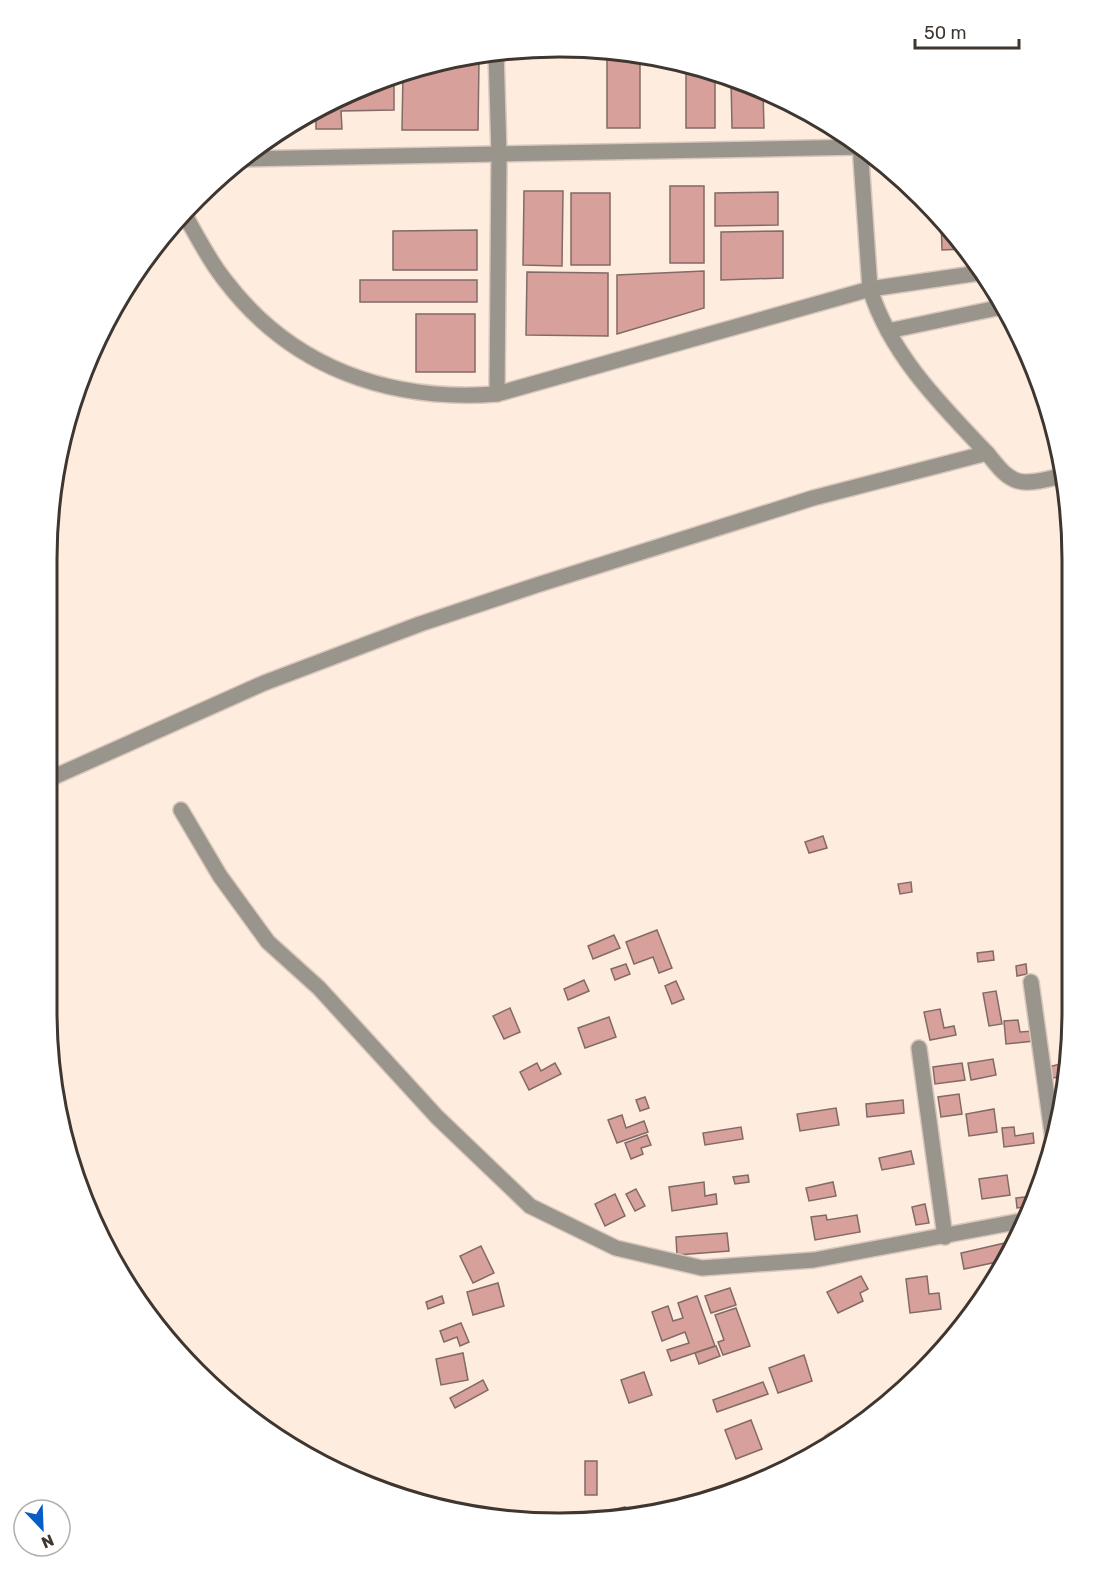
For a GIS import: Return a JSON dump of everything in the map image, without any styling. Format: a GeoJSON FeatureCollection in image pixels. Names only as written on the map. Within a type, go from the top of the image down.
{"type":"FeatureCollection","features":[{"type":"Feature","properties":{"kind":"street"},"geometry":{"type":"LineString","coordinates":[[496,61],[499,155],[497,394]]}},
{"type":"Feature","properties":{"kind":"street"},"geometry":{"type":"LineString","coordinates":[[257,159],[846,147]]}},
{"type":"Feature","properties":{"kind":"street"},"geometry":{"type":"LineString","coordinates":[[862,159],[870,289],[876,309],[888,331],[936,401],[987,453],[1001,471],[1024,482],[1055,477]]}},
{"type":"Feature","properties":{"kind":"street"},"geometry":{"type":"LineString","coordinates":[[188,221],[212,262],[244,303],[283,337],[317,360],[365,380],[404,391],[435,395],[497,394],[870,289],[973,274]]}},
{"type":"Feature","properties":{"kind":"street"},"geometry":{"type":"LineString","coordinates":[[888,331],[995,308]]}},
{"type":"Feature","properties":{"kind":"street"},"geometry":{"type":"LineString","coordinates":[[57,775],[264,683],[420,624],[813,498],[987,453]]}},
{"type":"Feature","properties":{"kind":"street"},"geometry":{"type":"LineString","coordinates":[[181,810],[220,876],[268,942],[319,988],[437,1117],[530,1206],[616,1248],[702,1268],[814,1260],[1015,1222]]}},
{"type":"Feature","properties":{"kind":"street"},"geometry":{"type":"LineString","coordinates":[[1031,982],[1050,1118]]}},
{"type":"Feature","properties":{"kind":"street"},"geometry":{"type":"LineString","coordinates":[[919,1048],[945,1237]]}},
{"type":"Feature","properties":{"kind":"building"},"geometry":{"type":"Polygon","coordinates":[[[607,59],[640,64],[640,128],[607,128],[607,59]]]}},
{"type":"Feature","properties":{"kind":"building"},"geometry":{"type":"Polygon","coordinates":[[[479,64],[478,130],[402,130],[403,82],[429,74],[479,64]]]}},
{"type":"Feature","properties":{"kind":"building"},"geometry":{"type":"Polygon","coordinates":[[[686,73],[715,82],[715,128],[686,128],[686,73]]]}},
{"type":"Feature","properties":{"kind":"building"},"geometry":{"type":"Polygon","coordinates":[[[394,85],[394,110],[341,111],[342,129],[316,129],[316,120],[367,95],[394,85]]]}},
{"type":"Feature","properties":{"kind":"building"},"geometry":{"type":"Polygon","coordinates":[[[731,88],[763,100],[764,128],[732,128],[731,88]]]}},
{"type":"Feature","properties":{"kind":"building"},"geometry":{"type":"Polygon","coordinates":[[[670,186],[704,186],[704,263],[670,263],[670,186]]]}},
{"type":"Feature","properties":{"kind":"building"},"geometry":{"type":"Polygon","coordinates":[[[524,191],[563,191],[562,266],[523,265],[524,191]]]}},
{"type":"Feature","properties":{"kind":"building"},"geometry":{"type":"Polygon","coordinates":[[[778,192],[778,225],[715,226],[715,193],[778,192]]]}},
{"type":"Feature","properties":{"kind":"building"},"geometry":{"type":"Polygon","coordinates":[[[571,193],[610,193],[610,265],[571,265],[571,193]]]}},
{"type":"Feature","properties":{"kind":"building"},"geometry":{"type":"Polygon","coordinates":[[[477,230],[477,270],[393,270],[393,231],[477,230]]]}},
{"type":"Feature","properties":{"kind":"building"},"geometry":{"type":"Polygon","coordinates":[[[783,231],[783,278],[721,280],[721,232],[783,231]]]}},
{"type":"Feature","properties":{"kind":"building"},"geometry":{"type":"Polygon","coordinates":[[[941,234],[954,249],[942,250],[941,234]]]}},
{"type":"Feature","properties":{"kind":"building"},"geometry":{"type":"Polygon","coordinates":[[[704,271],[704,308],[617,334],[617,275],[704,271]]]}},
{"type":"Feature","properties":{"kind":"building"},"geometry":{"type":"Polygon","coordinates":[[[527,272],[608,273],[608,336],[526,335],[527,272]]]}},
{"type":"Feature","properties":{"kind":"building"},"geometry":{"type":"Polygon","coordinates":[[[360,280],[477,280],[477,302],[360,302],[360,280]]]}},
{"type":"Feature","properties":{"kind":"building"},"geometry":{"type":"Polygon","coordinates":[[[416,314],[475,314],[475,372],[416,372],[416,314]]]}},
{"type":"Feature","properties":{"kind":"building"},"geometry":{"type":"Polygon","coordinates":[[[823,836],[827,848],[809,853],[805,842],[823,836]]]}},
{"type":"Feature","properties":{"kind":"building"},"geometry":{"type":"Polygon","coordinates":[[[911,882],[912,892],[900,894],[898,884],[911,882]]]}},
{"type":"Feature","properties":{"kind":"building"},"geometry":{"type":"Polygon","coordinates":[[[657,930],[672,968],[659,973],[653,957],[634,964],[626,942],[657,930]]]}},
{"type":"Feature","properties":{"kind":"building"},"geometry":{"type":"Polygon","coordinates":[[[614,935],[620,948],[593,959],[588,946],[614,935]]]}},
{"type":"Feature","properties":{"kind":"building"},"geometry":{"type":"Polygon","coordinates":[[[993,951],[994,960],[978,962],[977,953],[993,951]]]}},
{"type":"Feature","properties":{"kind":"building"},"geometry":{"type":"Polygon","coordinates":[[[626,964],[630,974],[615,980],[611,969],[626,964]]]}},
{"type":"Feature","properties":{"kind":"building"},"geometry":{"type":"Polygon","coordinates":[[[1026,964],[1027,974],[1017,976],[1016,966],[1026,964]]]}},
{"type":"Feature","properties":{"kind":"building"},"geometry":{"type":"Polygon","coordinates":[[[584,980],[589,991],[568,1000],[564,989],[584,980]]]}},
{"type":"Feature","properties":{"kind":"building"},"geometry":{"type":"Polygon","coordinates":[[[676,981],[684,999],[672,1004],[665,986],[676,981]]]}},
{"type":"Feature","properties":{"kind":"building"},"geometry":{"type":"Polygon","coordinates":[[[996,991],[1002,1024],[989,1026],[983,993],[996,991]]]}},
{"type":"Feature","properties":{"kind":"building"},"geometry":{"type":"Polygon","coordinates":[[[510,1008],[520,1032],[504,1039],[493,1016],[510,1008]]]}},
{"type":"Feature","properties":{"kind":"building"},"geometry":{"type":"Polygon","coordinates":[[[940,1009],[944,1028],[954,1026],[956,1035],[930,1040],[924,1012],[940,1009]]]}},
{"type":"Feature","properties":{"kind":"building"},"geometry":{"type":"Polygon","coordinates":[[[609,1017],[616,1037],[585,1048],[578,1028],[609,1017]]]}},
{"type":"Feature","properties":{"kind":"building"},"geometry":{"type":"Polygon","coordinates":[[[1018,1020],[1020,1032],[1033,1031],[1034,1041],[1006,1044],[1004,1021],[1018,1020]]]}},
{"type":"Feature","properties":{"kind":"building"},"geometry":{"type":"Polygon","coordinates":[[[993,1059],[996,1075],[971,1080],[968,1063],[993,1059]]]}},
{"type":"Feature","properties":{"kind":"building"},"geometry":{"type":"Polygon","coordinates":[[[537,1063],[541,1071],[555,1063],[561,1074],[529,1090],[520,1072],[537,1063]]]}},
{"type":"Feature","properties":{"kind":"building"},"geometry":{"type":"Polygon","coordinates":[[[962,1063],[965,1080],[935,1084],[933,1067],[962,1063]]]}},
{"type":"Feature","properties":{"kind":"building"},"geometry":{"type":"Polygon","coordinates":[[[1059,1064],[1058,1077],[1049,1079],[1047,1067],[1059,1064]]]}},
{"type":"Feature","properties":{"kind":"building"},"geometry":{"type":"Polygon","coordinates":[[[959,1094],[962,1114],[941,1117],[938,1097],[959,1094]]]}},
{"type":"Feature","properties":{"kind":"building"},"geometry":{"type":"Polygon","coordinates":[[[645,1097],[649,1108],[640,1111],[636,1100],[645,1097]]]}},
{"type":"Feature","properties":{"kind":"building"},"geometry":{"type":"Polygon","coordinates":[[[903,1100],[904,1113],[867,1117],[866,1104],[903,1100]]]}},
{"type":"Feature","properties":{"kind":"building"},"geometry":{"type":"Polygon","coordinates":[[[836,1108],[839,1125],[800,1131],[797,1114],[836,1108]]]}},
{"type":"Feature","properties":{"kind":"building"},"geometry":{"type":"Polygon","coordinates":[[[994,1109],[997,1132],[969,1136],[966,1114],[994,1109]]]}},
{"type":"Feature","properties":{"kind":"building"},"geometry":{"type":"Polygon","coordinates":[[[622,1115],[626,1128],[644,1121],[648,1132],[617,1143],[608,1120],[622,1115]]]}},
{"type":"Feature","properties":{"kind":"building"},"geometry":{"type":"Polygon","coordinates":[[[741,1127],[743,1139],[705,1145],[703,1133],[741,1127]]]}},
{"type":"Feature","properties":{"kind":"building"},"geometry":{"type":"Polygon","coordinates":[[[1014,1127],[1015,1136],[1033,1133],[1034,1143],[1004,1147],[1002,1128],[1014,1127]]]}},
{"type":"Feature","properties":{"kind":"building"},"geometry":{"type":"Polygon","coordinates":[[[647,1135],[651,1145],[641,1148],[643,1154],[631,1159],[625,1143],[647,1135]]]}},
{"type":"Feature","properties":{"kind":"building"},"geometry":{"type":"Polygon","coordinates":[[[911,1151],[914,1164],[882,1170],[879,1158],[911,1151]]]}},
{"type":"Feature","properties":{"kind":"building"},"geometry":{"type":"Polygon","coordinates":[[[748,1175],[749,1182],[735,1184],[733,1177],[748,1175]]]}},
{"type":"Feature","properties":{"kind":"building"},"geometry":{"type":"Polygon","coordinates":[[[1007,1175],[1010,1195],[982,1199],[979,1179],[1007,1175]]]}},
{"type":"Feature","properties":{"kind":"building"},"geometry":{"type":"Polygon","coordinates":[[[704,1182],[705,1196],[716,1194],[717,1204],[672,1211],[669,1187],[704,1182]]]}},
{"type":"Feature","properties":{"kind":"building"},"geometry":{"type":"Polygon","coordinates":[[[833,1182],[836,1196],[809,1201],[806,1188],[833,1182]]]}},
{"type":"Feature","properties":{"kind":"building"},"geometry":{"type":"Polygon","coordinates":[[[636,1189],[645,1206],[635,1211],[626,1194],[636,1189]]]}},
{"type":"Feature","properties":{"kind":"building"},"geometry":{"type":"Polygon","coordinates":[[[615,1194],[625,1216],[605,1226],[595,1204],[615,1194]]]}},
{"type":"Feature","properties":{"kind":"building"},"geometry":{"type":"Polygon","coordinates":[[[1026,1197],[1022,1207],[1017,1208],[1016,1198],[1026,1197]]]}},
{"type":"Feature","properties":{"kind":"building"},"geometry":{"type":"Polygon","coordinates":[[[925,1204],[929,1223],[916,1225],[912,1207],[925,1204]]]}},
{"type":"Feature","properties":{"kind":"building"},"geometry":{"type":"Polygon","coordinates":[[[826,1215],[827,1220],[857,1215],[860,1232],[815,1240],[811,1217],[826,1215]]]}},
{"type":"Feature","properties":{"kind":"building"},"geometry":{"type":"Polygon","coordinates":[[[727,1233],[729,1251],[677,1255],[676,1237],[727,1233]]]}},
{"type":"Feature","properties":{"kind":"building"},"geometry":{"type":"Polygon","coordinates":[[[1005,1243],[995,1262],[964,1269],[961,1253],[1005,1243]]]}},
{"type":"Feature","properties":{"kind":"building"},"geometry":{"type":"Polygon","coordinates":[[[481,1246],[494,1273],[473,1283],[460,1256],[481,1246]]]}},
{"type":"Feature","properties":{"kind":"building"},"geometry":{"type":"Polygon","coordinates":[[[861,1276],[868,1289],[860,1293],[863,1301],[838,1313],[827,1292],[861,1276]]]}},
{"type":"Feature","properties":{"kind":"building"},"geometry":{"type":"Polygon","coordinates":[[[927,1276],[929,1294],[939,1293],[941,1309],[910,1313],[906,1279],[927,1276]]]}},
{"type":"Feature","properties":{"kind":"building"},"geometry":{"type":"Polygon","coordinates":[[[498,1283],[504,1306],[473,1315],[467,1292],[498,1283]]]}},
{"type":"Feature","properties":{"kind":"building"},"geometry":{"type":"Polygon","coordinates":[[[730,1288],[736,1305],[711,1313],[705,1296],[730,1288]]]}},
{"type":"Feature","properties":{"kind":"building"},"geometry":{"type":"Polygon","coordinates":[[[442,1296],[444,1303],[428,1309],[426,1302],[442,1296]]]}},
{"type":"Feature","properties":{"kind":"building"},"geometry":{"type":"Polygon","coordinates":[[[697,1296],[715,1346],[671,1361],[667,1350],[689,1343],[685,1332],[662,1341],[652,1312],[668,1306],[673,1321],[683,1318],[678,1303],[697,1296]]]}},
{"type":"Feature","properties":{"kind":"building"},"geometry":{"type":"Polygon","coordinates":[[[736,1308],[750,1346],[723,1355],[718,1342],[724,1340],[715,1315],[736,1308]]]}},
{"type":"Feature","properties":{"kind":"building"},"geometry":{"type":"Polygon","coordinates":[[[461,1323],[469,1342],[460,1346],[457,1337],[444,1342],[440,1331],[461,1323]]]}},
{"type":"Feature","properties":{"kind":"building"},"geometry":{"type":"Polygon","coordinates":[[[716,1346],[720,1356],[699,1364],[695,1353],[716,1346]]]}},
{"type":"Feature","properties":{"kind":"building"},"geometry":{"type":"Polygon","coordinates":[[[463,1353],[468,1380],[441,1385],[436,1359],[463,1353]]]}},
{"type":"Feature","properties":{"kind":"building"},"geometry":{"type":"Polygon","coordinates":[[[804,1355],[812,1381],[778,1393],[769,1368],[804,1355]]]}},
{"type":"Feature","properties":{"kind":"building"},"geometry":{"type":"Polygon","coordinates":[[[644,1372],[652,1395],[629,1403],[621,1380],[644,1372]]]}},
{"type":"Feature","properties":{"kind":"building"},"geometry":{"type":"Polygon","coordinates":[[[483,1380],[488,1390],[455,1408],[450,1398],[483,1380]]]}},
{"type":"Feature","properties":{"kind":"building"},"geometry":{"type":"Polygon","coordinates":[[[763,1382],[768,1394],[717,1412],[713,1400],[763,1382]]]}},
{"type":"Feature","properties":{"kind":"building"},"geometry":{"type":"Polygon","coordinates":[[[751,1420],[762,1449],[736,1459],[725,1430],[751,1420]]]}},
{"type":"Feature","properties":{"kind":"building"},"geometry":{"type":"Polygon","coordinates":[[[585,1461],[597,1461],[597,1495],[585,1495],[585,1461]]]}}]}
